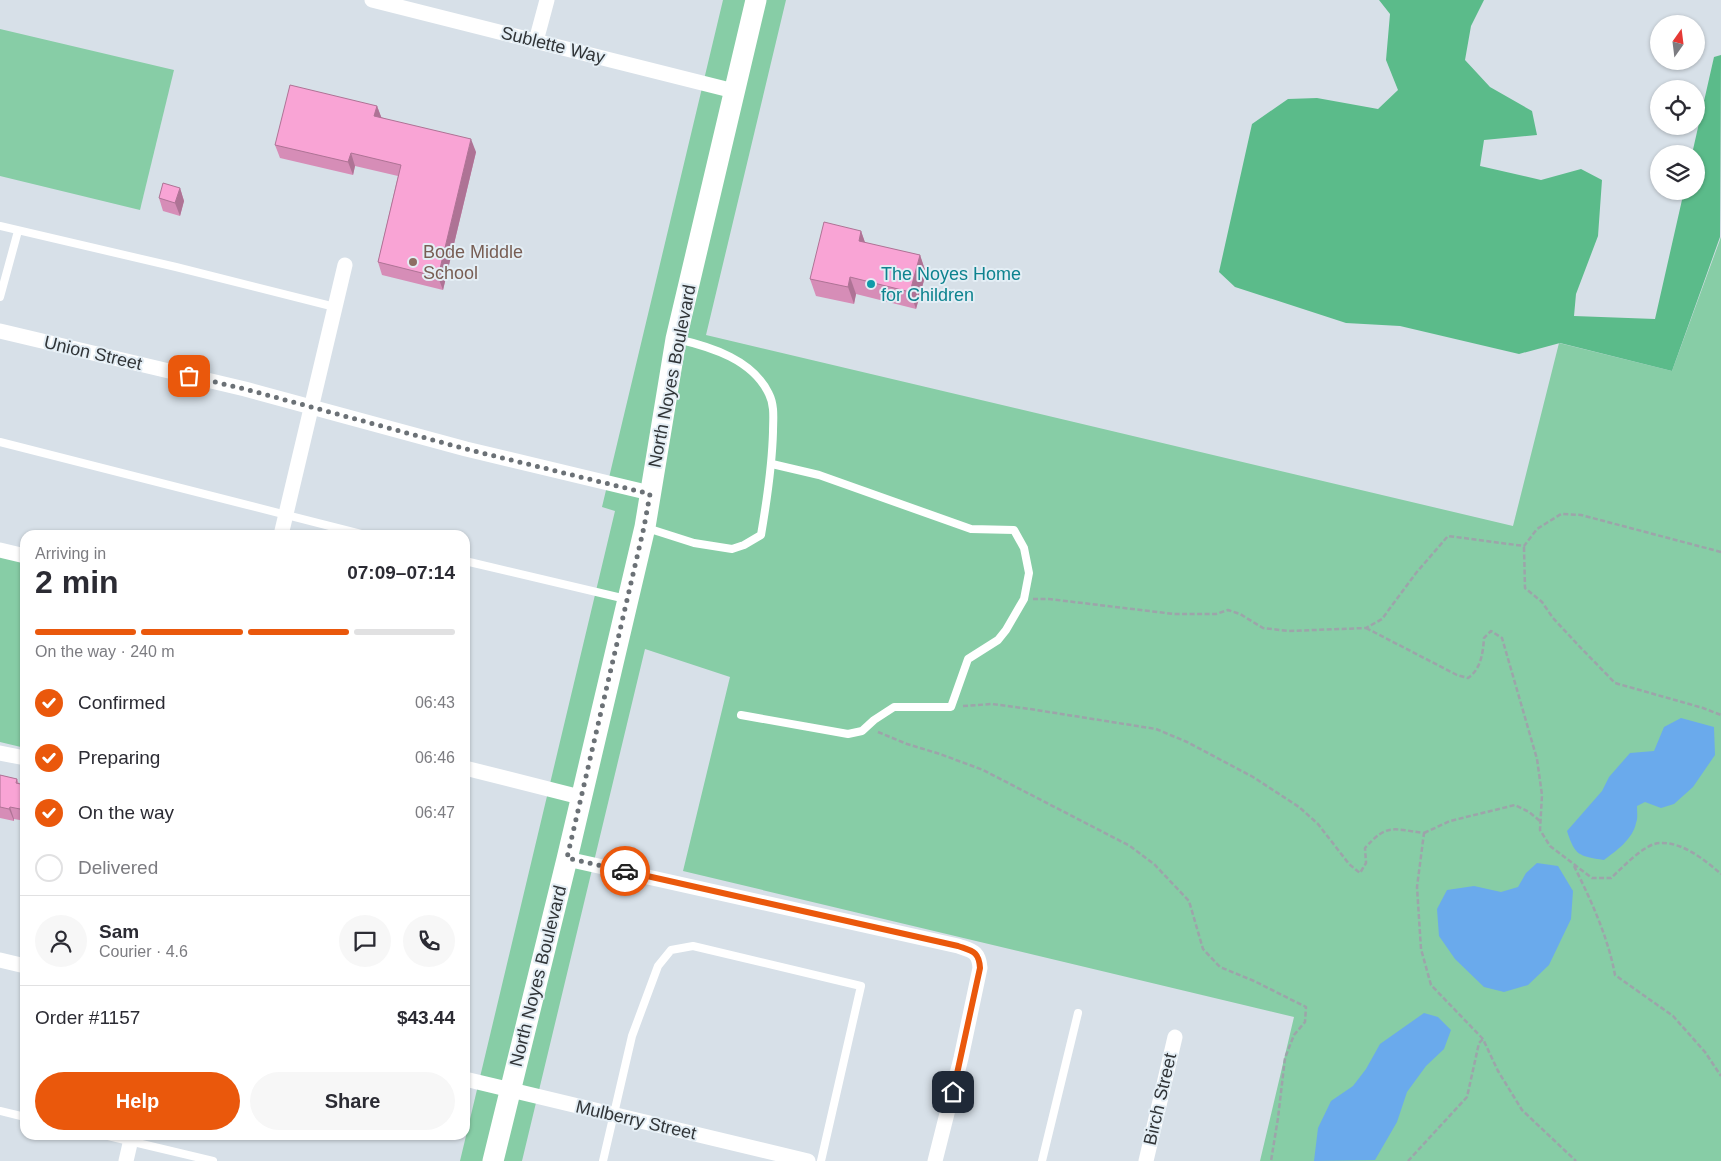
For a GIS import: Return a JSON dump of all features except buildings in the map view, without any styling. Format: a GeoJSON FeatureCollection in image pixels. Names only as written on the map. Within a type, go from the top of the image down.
{"type":"FeatureCollection","features":[{"type":"Feature","properties":{"kind":"street","name":"Sublette Way"},"geometry":{"type":"LineString","coordinates":[[372,0],[734,92]]}},
{"type":"Feature","properties":{"kind":"street"},"geometry":{"type":"LineString","coordinates":[[536,41],[546,0]]}},
{"type":"Feature","properties":{"kind":"street","name":"North Noyes Boulevard"},"geometry":{"type":"LineString","coordinates":[[493,1161],[628,599],[644,527],[676,339],[756,0]]}},
{"type":"Feature","properties":{"kind":"street"},"geometry":{"type":"LineString","coordinates":[[282,530],[345,265]]}},
{"type":"Feature","properties":{"kind":"street","name":"Union Street"},"geometry":{"type":"LineString","coordinates":[[0,332],[245,389],[466,449],[650,494]]}},
{"type":"Feature","properties":{"kind":"street"},"geometry":{"type":"LineString","coordinates":[[0,550],[20,555]]}},
{"type":"Feature","properties":{"kind":"street"},"geometry":{"type":"LineString","coordinates":[[0,753],[20,757]]}},
{"type":"Feature","properties":{"kind":"street"},"geometry":{"type":"LineString","coordinates":[[470,769],[580,797]]}},
{"type":"Feature","properties":{"kind":"street"},"geometry":{"type":"LineString","coordinates":[[567,858],[958,946],[974,952],[979,960],[980,968],[961,1058],[935,1161]]}},
{"type":"Feature","properties":{"kind":"street"},"geometry":{"type":"LineString","coordinates":[[0,960],[20,965]]}},
{"type":"Feature","properties":{"kind":"street","name":"Birch Street"},"geometry":{"type":"LineString","coordinates":[[1146,1161],[1175,1036]]}},
{"type":"Feature","properties":{"kind":"street","name":"Mulberry Street"},"geometry":{"type":"LineString","coordinates":[[470,1079],[808,1161]]}},
{"type":"Feature","properties":{"kind":"street"},"geometry":{"type":"LineString","coordinates":[[126,1161],[131,1140]]}},
{"type":"Feature","properties":{"kind":"lane"},"geometry":{"type":"LineString","coordinates":[[0,226],[331,306],[335,310]]}},
{"type":"Feature","properties":{"kind":"lane"},"geometry":{"type":"LineString","coordinates":[[0,297],[18,230]]}},
{"type":"Feature","properties":{"kind":"lane"},"geometry":{"type":"LineString","coordinates":[[644,527],[694,543],[732,549],[744,545],[760,535],[772,464],[773,410],[769,395],[756,375],[737,360],[700,344],[676,339]]}},
{"type":"Feature","properties":{"kind":"lane"},"geometry":{"type":"LineString","coordinates":[[0,442],[346,530]]}},
{"type":"Feature","properties":{"kind":"lane"},"geometry":{"type":"LineString","coordinates":[[741,715],[848,734],[862,731],[874,720],[894,707],[951,707],[968,659],[998,640],[1006,630],[1024,599],[1029,573],[1024,548],[1014,530],[971,529],[819,475],[772,464]]}},
{"type":"Feature","properties":{"kind":"lane"},"geometry":{"type":"LineString","coordinates":[[470,562],[628,599]]}},
{"type":"Feature","properties":{"kind":"lane"},"geometry":{"type":"LineString","coordinates":[[603,1161],[632,1036],[658,966],[671,950],[693,946],[861,986],[821,1161]]}},
{"type":"Feature","properties":{"kind":"lane"},"geometry":{"type":"LineString","coordinates":[[1042,1161],[1078,1013]]}},
{"type":"Feature","properties":{"kind":"lane"},"geometry":{"type":"LineString","coordinates":[[0,1111],[20,1116]]}},
{"type":"Feature","properties":{"kind":"lane"},"geometry":{"type":"LineString","coordinates":[[139,1140],[213,1161]]}},
{"type":"Feature","properties":{"kind":"path"},"geometry":{"type":"LineString","coordinates":[[1721,552],[1581,515],[1561,514],[1537,529],[1524,546],[1525,588],[1542,602],[1553,618],[1615,683],[1721,715]]}},
{"type":"Feature","properties":{"kind":"path"},"geometry":{"type":"LineString","coordinates":[[1366,628],[1382,618],[1416,573],[1448,536],[1524,546]]}},
{"type":"Feature","properties":{"kind":"path"},"geometry":{"type":"LineString","coordinates":[[1024,599],[1049,598],[1174,614],[1216,614],[1228,610],[1240,614],[1263,628],[1288,631],[1366,628],[1457,675],[1468,678],[1475,673],[1483,654],[1484,638],[1491,631],[1502,638],[1537,759],[1542,795],[1540,830],[1550,846],[1592,878],[1611,878],[1642,850],[1659,843],[1676,845],[1702,858],[1721,874]]}},
{"type":"Feature","properties":{"kind":"path"},"geometry":{"type":"LineString","coordinates":[[951,707],[992,704],[1156,729],[1172,735],[1253,777],[1298,807],[1318,824],[1349,864],[1360,873],[1366,863],[1365,848],[1375,837],[1388,829],[1424,833],[1450,821],[1515,805],[1541,821]]}},
{"type":"Feature","properties":{"kind":"path"},"geometry":{"type":"LineString","coordinates":[[866,727],[907,744],[983,770],[1130,846],[1154,864],[1189,901],[1203,949],[1220,967],[1254,981],[1306,1007],[1305,1022],[1294,1035],[1285,1058],[1278,1118],[1270,1161]]}},
{"type":"Feature","properties":{"kind":"path"},"geometry":{"type":"LineString","coordinates":[[1424,833],[1417,887],[1421,950],[1431,985],[1483,1039],[1498,1071],[1522,1110],[1576,1161]]}},
{"type":"Feature","properties":{"kind":"path"},"geometry":{"type":"LineString","coordinates":[[1574,864],[1593,904],[1613,962],[1615,975],[1673,1016],[1705,1052],[1721,1076]]}},
{"type":"Feature","properties":{"kind":"path"},"geometry":{"type":"LineString","coordinates":[[1408,1161],[1467,1097],[1479,1043],[1483,1039]]}},
{"type":"Feature","properties":{"kind":"green space"},"geometry":{"type":"Polygon","coordinates":[[[723,0],[786,0],[706,335],[1513,526],[1559,343],[1672,371],[1721,237],[1721,1161],[1260,1161],[1294,1017],[683,871],[730,677],[645,649],[522,1161],[460,1161],[465,1140],[470,1140],[470,1119],[615,511],[602,507],[723,0]]]}},
{"type":"Feature","properties":{"kind":"green space"},"geometry":{"type":"Polygon","coordinates":[[[1379,0],[1484,0],[1471,26],[1465,60],[1490,87],[1532,111],[1537,135],[1484,140],[1480,166],[1541,180],[1581,169],[1602,180],[1598,236],[1576,294],[1574,316],[1655,319],[1682,200],[1705,200],[1705,145],[1694,145],[1696,135],[1705,135],[1705,97],[1714,57],[1721,55],[1720,237],[1672,371],[1560,343],[1519,354],[1400,326],[1346,323],[1235,287],[1219,272],[1252,124],[1288,99],[1317,98],[1378,109],[1398,90],[1386,60],[1390,14],[1379,0]]]}},
{"type":"Feature","properties":{"kind":"green space"},"geometry":{"type":"Polygon","coordinates":[[[0,29],[174,70],[140,210],[0,176],[0,29]]]}},
{"type":"Feature","properties":{"kind":"green space"},"geometry":{"type":"Polygon","coordinates":[[[0,556],[20,562],[20,747],[0,742],[0,556]]]}},
{"type":"Feature","properties":{"kind":"water"},"geometry":{"type":"Polygon","coordinates":[[[1681,718],[1714,727],[1715,755],[1693,787],[1674,804],[1661,808],[1645,802],[1637,806],[1637,821],[1631,834],[1614,853],[1604,860],[1583,856],[1573,846],[1567,831],[1602,791],[1609,777],[1630,753],[1654,751],[1664,727],[1681,718]]]}},
{"type":"Feature","properties":{"kind":"water"},"geometry":{"type":"Polygon","coordinates":[[[1537,863],[1558,866],[1573,891],[1571,919],[1549,965],[1528,985],[1504,992],[1484,987],[1455,959],[1439,936],[1437,909],[1447,890],[1474,886],[1501,892],[1518,887],[1526,873],[1537,863]]]}},
{"type":"Feature","properties":{"kind":"water"},"geometry":{"type":"Polygon","coordinates":[[[1424,1013],[1438,1017],[1451,1030],[1444,1049],[1426,1066],[1407,1092],[1397,1122],[1375,1160],[1314,1161],[1318,1128],[1331,1101],[1353,1086],[1366,1069],[1380,1044],[1424,1013]]]}},
{"type":"Feature","properties":{"kind":"way so far"},"geometry":{"type":"LineString","coordinates":[[189,376],[245,389],[466,449],[650,494],[567,858],[625,871]]}},
{"type":"Feature","properties":{"kind":"place","name":"Bode Middle School"},"geometry":{"type":"Point","coordinates":[413,262]}},
{"type":"Feature","properties":{"kind":"place","name":"The Noyes Home for Children"},"geometry":{"type":"Point","coordinates":[871,284]}},
{"type":"Feature","properties":{"kind":"route"},"geometry":{"type":"LineString","coordinates":[[625,871],[958,946],[974,952],[979,960],[980,968],[953,1092]]}}]}
